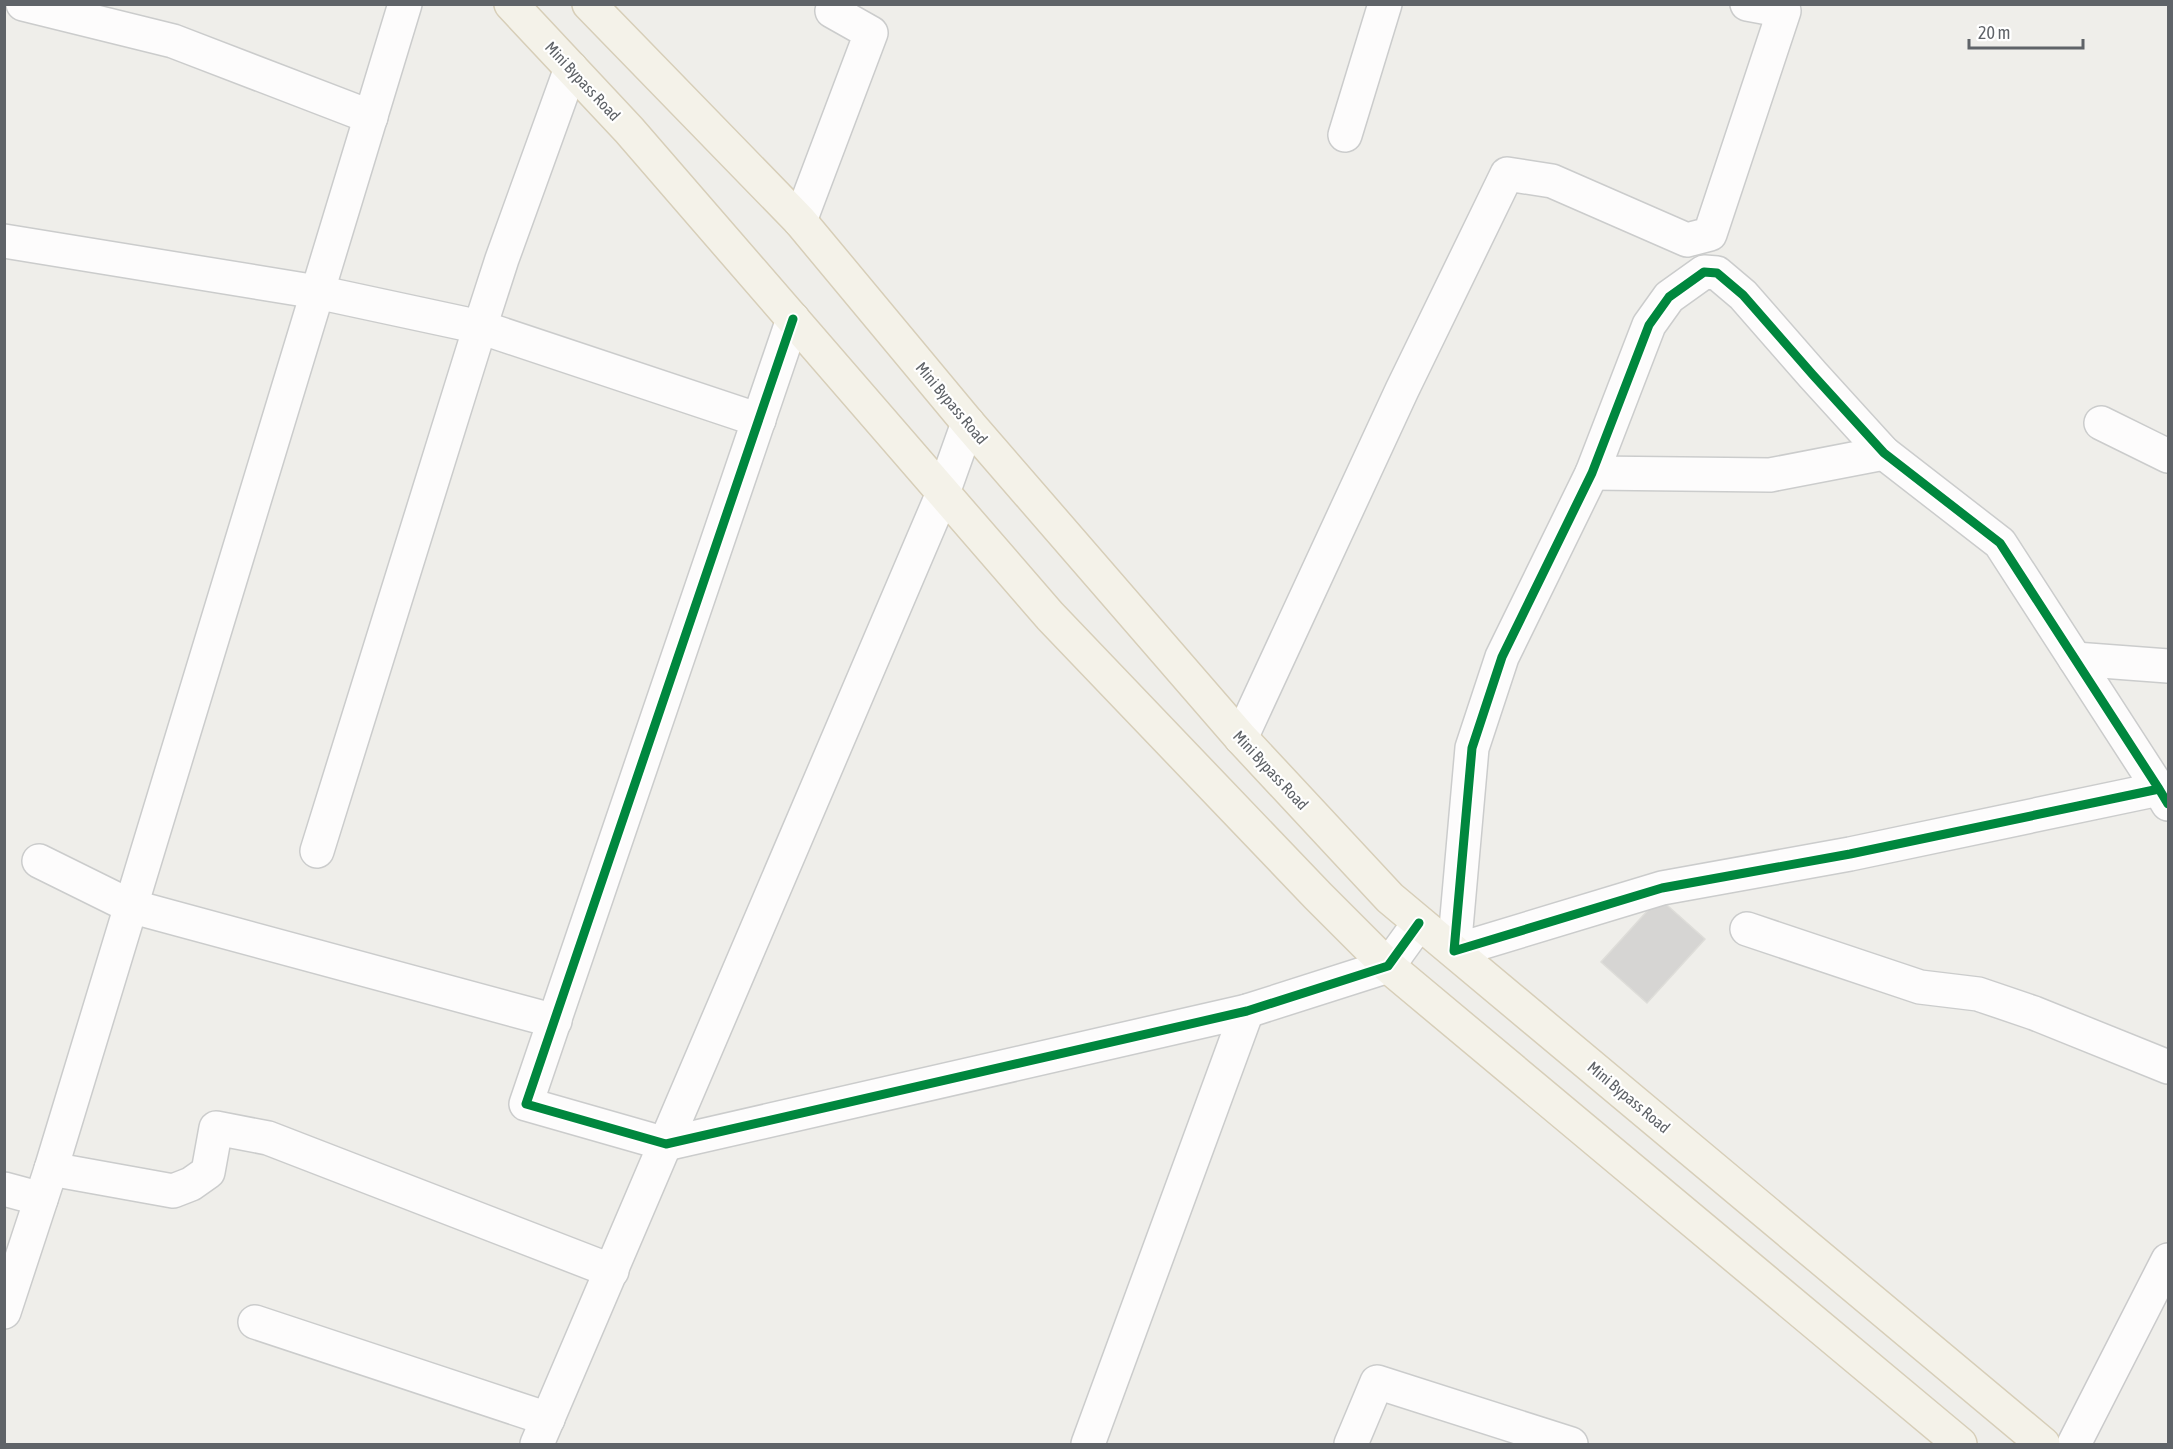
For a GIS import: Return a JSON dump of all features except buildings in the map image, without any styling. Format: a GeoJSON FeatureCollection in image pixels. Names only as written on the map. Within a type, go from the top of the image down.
{"type":"FeatureCollection","features":[{"type":"Feature","properties":{"kind":"main road","name":"Mini Bypass Road"},"geometry":{"type":"LineString","coordinates":[[511,4],[629,130],[1050,616],[1388,966],[1960,1444]]}},
{"type":"Feature","properties":{"kind":"main road","name":"Mini Bypass Road"},"geometry":{"type":"LineString","coordinates":[[589,4],[800,221],[968,423],[1241,738],[1390,898],[2043,1444]]}},
{"type":"Feature","properties":{"kind":"street"},"geometry":{"type":"LineString","coordinates":[[23,4],[173,41],[371,117]]}},
{"type":"Feature","properties":{"kind":"street"},"geometry":{"type":"LineString","coordinates":[[4,1312],[46,1184],[405,4]]}},
{"type":"Feature","properties":{"kind":"street"},"geometry":{"type":"LineString","coordinates":[[800,221],[871,33],[832,11],[834,4]]}},
{"type":"Feature","properties":{"kind":"street"},"geometry":{"type":"LineString","coordinates":[[1345,135],[1385,4]]}},
{"type":"Feature","properties":{"kind":"street"},"geometry":{"type":"LineString","coordinates":[[1241,738],[1402,390],[1507,174],[1552,181],[1687,240],[1710,234],[1784,11],[1747,4]]}},
{"type":"Feature","properties":{"kind":"street"},"geometry":{"type":"LineString","coordinates":[[317,851],[502,259],[571,68]]}},
{"type":"Feature","properties":{"kind":"street"},"geometry":{"type":"LineString","coordinates":[[4,241],[317,292],[480,327],[759,420]]}},
{"type":"Feature","properties":{"kind":"street"},"geometry":{"type":"LineString","coordinates":[[1704,272],[1717,273],[1743,295],[1884,453],[2000,543],[2164,797],[1662,888],[1454,951],[1472,748],[1502,657],[1592,473],[1649,325],[1669,297],[1704,272]]}},
{"type":"Feature","properties":{"kind":"street"},"geometry":{"type":"LineString","coordinates":[[793,319],[526,1104],[666,1144],[1247,1011],[1388,966],[1419,922]]}},
{"type":"Feature","properties":{"kind":"street"},"geometry":{"type":"LineString","coordinates":[[255,1322],[543,1432],[943,493],[968,423]]}},
{"type":"Feature","properties":{"kind":"street"},"geometry":{"type":"LineString","coordinates":[[2101,423],[2169,456]]}},
{"type":"Feature","properties":{"kind":"street"},"geometry":{"type":"LineString","coordinates":[[1592,473],[1770,475],[1884,453]]}},
{"type":"Feature","properties":{"kind":"street"},"geometry":{"type":"LineString","coordinates":[[2074,659],[2169,666]]}},
{"type":"Feature","properties":{"kind":"street"},"geometry":{"type":"LineString","coordinates":[[39,861],[130,906],[555,1021]]}},
{"type":"Feature","properties":{"kind":"street"},"geometry":{"type":"LineString","coordinates":[[1747,929],[1920,987],[1978,994],[2034,1012],[2169,1067]]}},
{"type":"Feature","properties":{"kind":"street"},"geometry":{"type":"LineString","coordinates":[[1088,1444],[1247,1011]]}},
{"type":"Feature","properties":{"kind":"street"},"geometry":{"type":"LineString","coordinates":[[4,1189],[46,1184],[173,1191],[191,1184],[208,1172],[216,1128],[268,1138],[612,1271]]}},
{"type":"Feature","properties":{"kind":"street"},"geometry":{"type":"LineString","coordinates":[[2074,1444],[2169,1260]]}},
{"type":"Feature","properties":{"kind":"street"},"geometry":{"type":"LineString","coordinates":[[1351,1444],[1377,1383],[1571,1444]]}},
{"type":"Feature","properties":{"kind":"cycle path"},"geometry":{"type":"LineString","coordinates":[[2159,789],[2000,543],[1884,453],[1743,295],[1717,273],[1704,272],[1669,297],[1649,325],[1592,473],[1502,657],[1472,748],[1454,951],[1662,888],[1850,854],[2159,789],[2168,804]]}},
{"type":"Feature","properties":{"kind":"cycle path"},"geometry":{"type":"LineString","coordinates":[[793,319],[526,1104],[666,1144],[1247,1011],[1388,966],[1419,923]]}}]}
